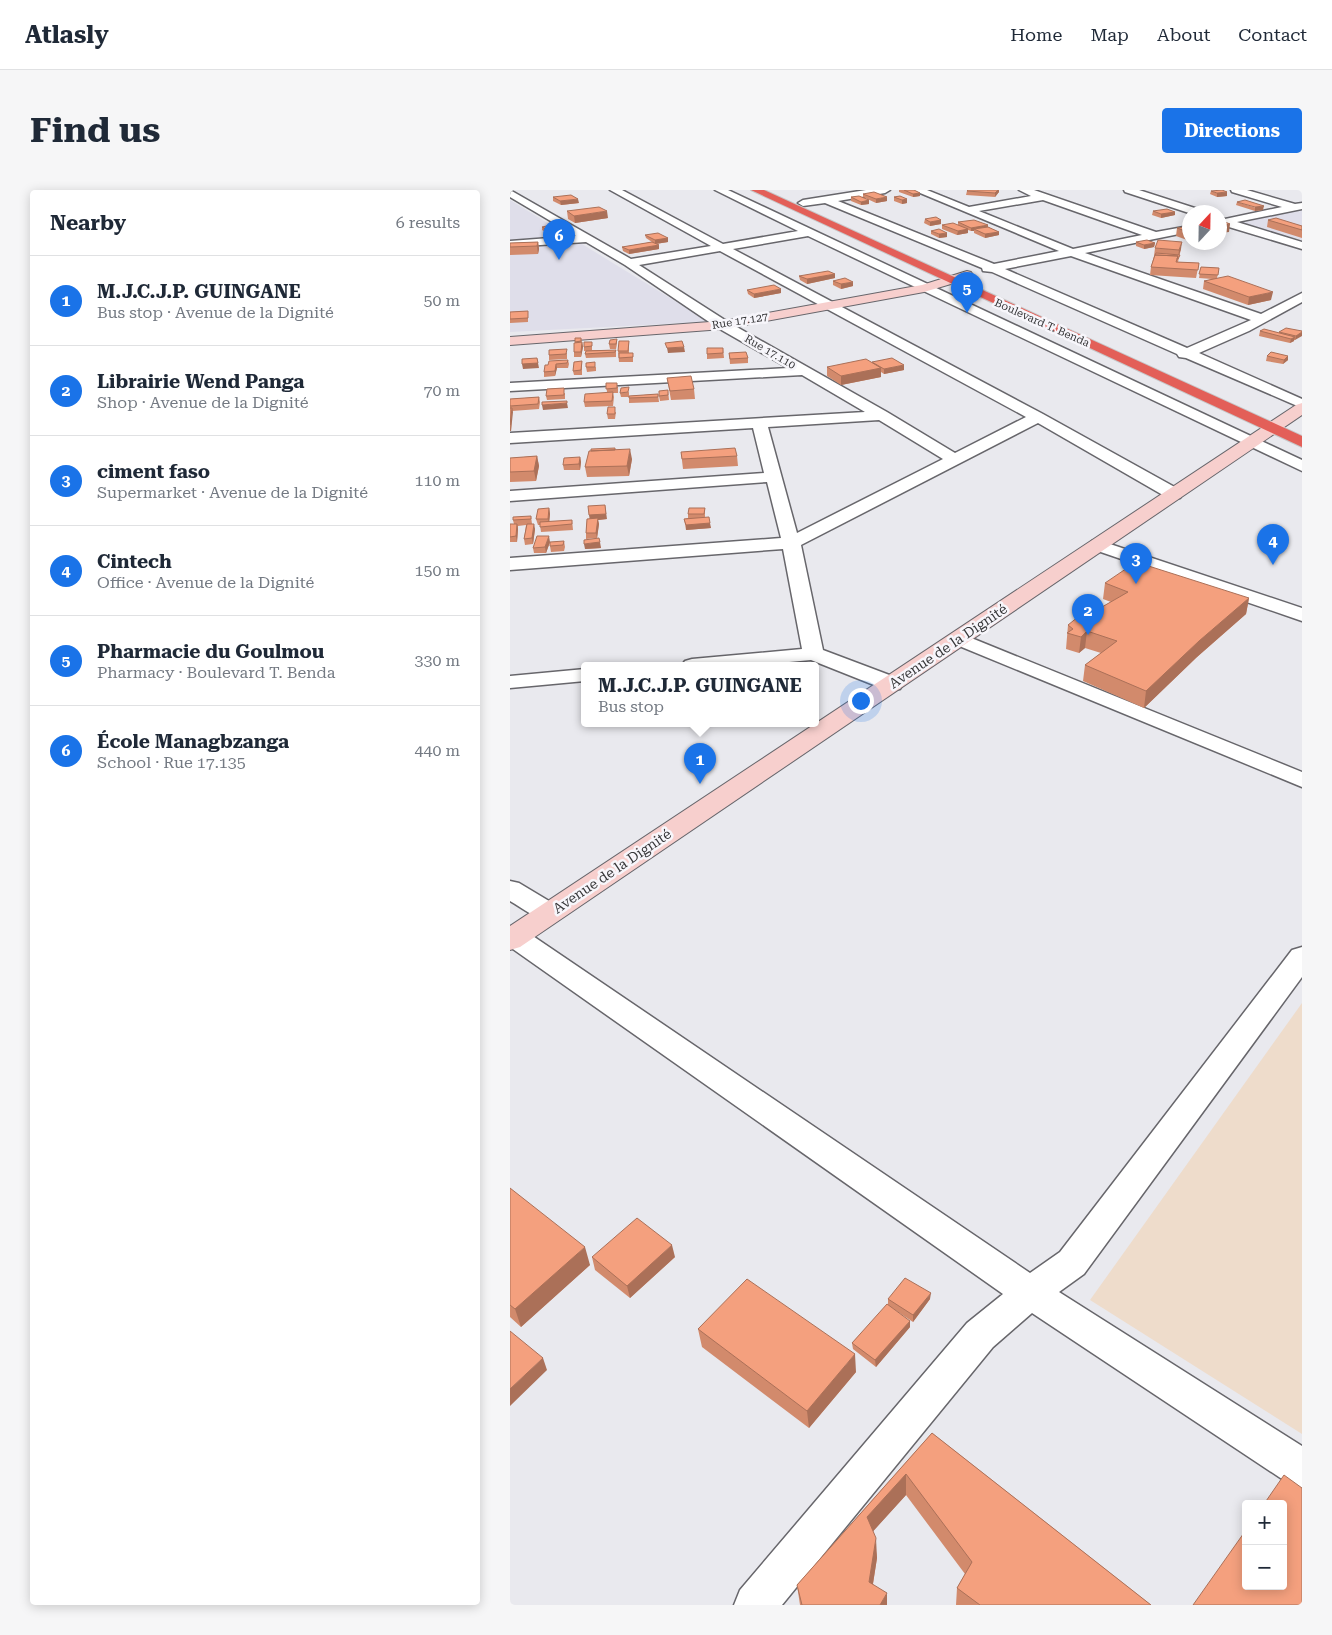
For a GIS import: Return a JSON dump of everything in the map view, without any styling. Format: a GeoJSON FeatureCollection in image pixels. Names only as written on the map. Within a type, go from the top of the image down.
{"type":"FeatureCollection","features":[{"type":"Feature","properties":{"kind":"highway","name":"Boulevard T. Benda"},"geometry":{"type":"LineString","coordinates":[[756,190],[950,281],[1289,415],[1302,442]]}},
{"type":"Feature","properties":{"kind":"highway","name":"Boulevard T. Benda"},"geometry":{"type":"LineString","coordinates":[[775,190],[1142,353]]}},
{"type":"Feature","properties":{"kind":"street"},"geometry":{"type":"LineString","coordinates":[[510,192],[522,190]]}},
{"type":"Feature","properties":{"kind":"street"},"geometry":{"type":"LineString","coordinates":[[615,190],[1038,417],[1174,494]]}},
{"type":"Feature","properties":{"kind":"street"},"geometry":{"type":"LineString","coordinates":[[720,190],[1302,466]]}},
{"type":"Feature","properties":{"kind":"street"},"geometry":{"type":"LineString","coordinates":[[803,203],[885,190]]}},
{"type":"Feature","properties":{"kind":"street"},"geometry":{"type":"LineString","coordinates":[[918,190],[1071,252],[1262,319]]}},
{"type":"Feature","properties":{"kind":"street"},"geometry":{"type":"LineString","coordinates":[[1024,190],[1156,236]]}},
{"type":"Feature","properties":{"kind":"street"},"geometry":{"type":"LineString","coordinates":[[1129,190],[1182,207]]}},
{"type":"Feature","properties":{"kind":"street"},"geometry":{"type":"LineString","coordinates":[[1236,190],[1299,207]]}},
{"type":"Feature","properties":{"kind":"street","name":"Rue 17.110"},"geometry":{"type":"LineString","coordinates":[[510,192],[629,263],[723,325],[882,415],[956,460]]}},
{"type":"Feature","properties":{"kind":"street"},"geometry":{"type":"LineString","coordinates":[[968,210],[1043,197]]}},
{"type":"Feature","properties":{"kind":"street"},"geometry":{"type":"LineString","coordinates":[[825,199],[991,267],[1184,354],[1289,415]]}},
{"type":"Feature","properties":{"kind":"street"},"geometry":{"type":"LineString","coordinates":[[1227,221],[1299,207]]}},
{"type":"Feature","properties":{"kind":"street"},"geometry":{"type":"LineString","coordinates":[[1227,224],[1302,246]]}},
{"type":"Feature","properties":{"kind":"street"},"geometry":{"type":"LineString","coordinates":[[629,263],[838,228]]}},
{"type":"Feature","properties":{"kind":"street"},"geometry":{"type":"LineString","coordinates":[[967,274],[991,267],[1182,231]]}},
{"type":"Feature","properties":{"kind":"street"},"geometry":{"type":"LineString","coordinates":[[510,244],[588,239]]}},
{"type":"Feature","properties":{"kind":"street","name":"Rue 17.127"},"geometry":{"type":"LineString","coordinates":[[510,341],[723,325],[924,288],[967,274]]}},
{"type":"Feature","properties":{"kind":"street"},"geometry":{"type":"LineString","coordinates":[[1184,354],[1204,347],[1262,319],[1302,297]]}},
{"type":"Feature","properties":{"kind":"street"},"geometry":{"type":"LineString","coordinates":[[510,387],[804,371]]}},
{"type":"Feature","properties":{"kind":"street"},"geometry":{"type":"LineString","coordinates":[[510,438],[882,415]]}},
{"type":"Feature","properties":{"kind":"street","name":"Avenue de la Dignité"},"geometry":{"type":"LineString","coordinates":[[512,938],[1289,415]]}},
{"type":"Feature","properties":{"kind":"street"},"geometry":{"type":"LineString","coordinates":[[510,564],[791,543],[1038,417]]}},
{"type":"Feature","properties":{"kind":"street"},"geometry":{"type":"LineString","coordinates":[[759,423],[791,543],[813,654]]}},
{"type":"Feature","properties":{"kind":"street"},"geometry":{"type":"LineString","coordinates":[[510,496],[773,477]]}},
{"type":"Feature","properties":{"kind":"street"},"geometry":{"type":"LineString","coordinates":[[1098,545],[1302,616]]}},
{"type":"Feature","properties":{"kind":"street"},"geometry":{"type":"LineString","coordinates":[[959,638],[1302,780]]}},
{"type":"Feature","properties":{"kind":"street"},"geometry":{"type":"LineString","coordinates":[[725,662],[813,654],[892,684]]}},
{"type":"Feature","properties":{"kind":"street"},"geometry":{"type":"LineString","coordinates":[[510,682],[581,675]]}},
{"type":"Feature","properties":{"kind":"street"},"geometry":{"type":"LineString","coordinates":[[510,889],[550,913]]}},
{"type":"Feature","properties":{"kind":"street"},"geometry":{"type":"LineString","coordinates":[[512,938],[1030,1293],[1302,1469]]}},
{"type":"Feature","properties":{"kind":"street"},"geometry":{"type":"LineString","coordinates":[[755,1605],[980,1335],[1030,1293],[1072,1263],[1302,957]]}},
{"type":"Feature","properties":{"kind":"shaded area"},"geometry":{"type":"Polygon","coordinates":[[[510,200],[706,320],[703,322],[510,332],[510,200]]]}},
{"type":"Feature","properties":{"kind":"shaded area"},"geometry":{"type":"Polygon","coordinates":[[[1302,208],[1302,240],[1241,223],[1302,208]]]}},
{"type":"Feature","properties":{"kind":"shaded area"},"geometry":{"type":"Polygon","coordinates":[[[1302,1003],[1302,1434],[1090,1300],[1302,1003]]]}},
{"type":"Feature","properties":{"kind":"building"},"geometry":{"type":"Polygon","coordinates":[[[904,190],[914,190],[920,193],[913,194],[904,190]]]}},
{"type":"Feature","properties":{"kind":"building"},"geometry":{"type":"Polygon","coordinates":[[[968,190],[998,190],[995,193],[968,190]]]}},
{"type":"Feature","properties":{"kind":"building"},"geometry":{"type":"Polygon","coordinates":[[[1222,190],[1227,192],[1217,193],[1211,191],[1222,190]]]}},
{"type":"Feature","properties":{"kind":"building"},"geometry":{"type":"Polygon","coordinates":[[[874,192],[887,197],[876,199],[863,194],[874,192]]]}},
{"type":"Feature","properties":{"kind":"building"},"geometry":{"type":"Polygon","coordinates":[[[571,195],[578,199],[560,201],[553,197],[571,195]]]}},
{"type":"Feature","properties":{"kind":"building"},"geometry":{"type":"Polygon","coordinates":[[[859,196],[869,200],[861,202],[851,197],[859,196]]]}},
{"type":"Feature","properties":{"kind":"building"},"geometry":{"type":"Polygon","coordinates":[[[900,196],[907,199],[902,200],[894,197],[900,196]]]}},
{"type":"Feature","properties":{"kind":"building"},"geometry":{"type":"Polygon","coordinates":[[[1245,200],[1264,206],[1255,207],[1237,202],[1245,200]]]}},
{"type":"Feature","properties":{"kind":"building"},"geometry":{"type":"Polygon","coordinates":[[[599,207],[607,211],[574,216],[567,211],[599,207]]]}},
{"type":"Feature","properties":{"kind":"building"},"geometry":{"type":"Polygon","coordinates":[[[1167,209],[1175,212],[1161,214],[1153,211],[1167,209]]]}},
{"type":"Feature","properties":{"kind":"building"},"geometry":{"type":"Polygon","coordinates":[[[936,217],[941,220],[930,222],[925,219],[936,217]]]}},
{"type":"Feature","properties":{"kind":"building"},"geometry":{"type":"Polygon","coordinates":[[[1276,218],[1302,226],[1302,230],[1268,220],[1276,218]]]}},
{"type":"Feature","properties":{"kind":"building"},"geometry":{"type":"Polygon","coordinates":[[[974,220],[988,225],[971,228],[958,222],[974,220]]]}},
{"type":"Feature","properties":{"kind":"building"},"geometry":{"type":"Polygon","coordinates":[[[953,223],[968,229],[958,231],[942,225],[953,223]]]}},
{"type":"Feature","properties":{"kind":"building"},"geometry":{"type":"Polygon","coordinates":[[[551,225],[557,229],[548,230],[542,227],[551,225]]]}},
{"type":"Feature","properties":{"kind":"building"},"geometry":{"type":"Polygon","coordinates":[[[988,227],[999,232],[985,234],[974,229],[988,227]]]}},
{"type":"Feature","properties":{"kind":"building"},"geometry":{"type":"Polygon","coordinates":[[[939,229],[947,233],[939,234],[931,231],[939,229]]]}},
{"type":"Feature","properties":{"kind":"building"},"geometry":{"type":"Polygon","coordinates":[[[658,233],[668,238],[655,240],[645,235],[658,233]]]}},
{"type":"Feature","properties":{"kind":"building"},"geometry":{"type":"Polygon","coordinates":[[[1147,240],[1155,243],[1144,245],[1136,242],[1147,240]]]}},
{"type":"Feature","properties":{"kind":"building"},"geometry":{"type":"Polygon","coordinates":[[[1158,240],[1182,242],[1179,250],[1155,248],[1158,240]]]}},
{"type":"Feature","properties":{"kind":"building"},"geometry":{"type":"Polygon","coordinates":[[[538,242],[537,246],[510,247],[510,243],[538,242]]]}},
{"type":"Feature","properties":{"kind":"building"},"geometry":{"type":"Polygon","coordinates":[[[652,242],[659,245],[629,250],[622,247],[652,242]]]}},
{"type":"Feature","properties":{"kind":"building"},"geometry":{"type":"Polygon","coordinates":[[[1156,253],[1180,255],[1177,259],[1178,256],[1155,255],[1156,253]]]}},
{"type":"Feature","properties":{"kind":"building"},"geometry":{"type":"Polygon","coordinates":[[[1155,255],[1178,256],[1176,262],[1199,263],[1198,270],[1151,267],[1155,255]]]}},
{"type":"Feature","properties":{"kind":"building"},"geometry":{"type":"Polygon","coordinates":[[[1201,267],[1219,268],[1218,275],[1199,274],[1201,267]]]}},
{"type":"Feature","properties":{"kind":"building"},"geometry":{"type":"Polygon","coordinates":[[[828,271],[835,274],[807,279],[799,276],[828,271]]]}},
{"type":"Feature","properties":{"kind":"building"},"geometry":{"type":"Polygon","coordinates":[[[1228,276],[1273,292],[1249,297],[1204,281],[1228,276]]]}},
{"type":"Feature","properties":{"kind":"building"},"geometry":{"type":"Polygon","coordinates":[[[845,278],[853,282],[841,284],[833,281],[845,278]]]}},
{"type":"Feature","properties":{"kind":"building"},"geometry":{"type":"Polygon","coordinates":[[[774,285],[781,289],[754,294],[747,290],[774,285]]]}},
{"type":"Feature","properties":{"kind":"building"},"geometry":{"type":"Polygon","coordinates":[[[528,311],[528,318],[510,319],[510,312],[528,311]]]}},
{"type":"Feature","properties":{"kind":"building"},"geometry":{"type":"Polygon","coordinates":[[[1286,328],[1302,332],[1296,336],[1279,332],[1286,328]]]}},
{"type":"Feature","properties":{"kind":"building"},"geometry":{"type":"Polygon","coordinates":[[[1264,329],[1295,337],[1291,339],[1260,331],[1264,329]]]}},
{"type":"Feature","properties":{"kind":"building"},"geometry":{"type":"Polygon","coordinates":[[[575,338],[581,338],[581,341],[575,342],[575,338]]]}},
{"type":"Feature","properties":{"kind":"building"},"geometry":{"type":"Polygon","coordinates":[[[617,339],[616,344],[609,344],[610,340],[617,339]]]}},
{"type":"Feature","properties":{"kind":"building"},"geometry":{"type":"Polygon","coordinates":[[[619,341],[629,341],[628,351],[618,351],[619,341]]]}},
{"type":"Feature","properties":{"kind":"building"},"geometry":{"type":"Polygon","coordinates":[[[682,341],[684,347],[667,348],[665,343],[682,341]]]}},
{"type":"Feature","properties":{"kind":"building"},"geometry":{"type":"Polygon","coordinates":[[[582,342],[581,352],[574,352],[574,343],[582,342]]]}},
{"type":"Feature","properties":{"kind":"building"},"geometry":{"type":"Polygon","coordinates":[[[584,342],[592,342],[592,346],[584,347],[584,342]]]}},
{"type":"Feature","properties":{"kind":"building"},"geometry":{"type":"Polygon","coordinates":[[[707,348],[723,348],[723,353],[707,354],[707,348]]]}},
{"type":"Feature","properties":{"kind":"building"},"geometry":{"type":"Polygon","coordinates":[[[567,349],[566,354],[549,355],[549,350],[567,349]]]}},
{"type":"Feature","properties":{"kind":"building"},"geometry":{"type":"Polygon","coordinates":[[[616,350],[615,352],[585,354],[586,351],[616,350]]]}},
{"type":"Feature","properties":{"kind":"building"},"geometry":{"type":"Polygon","coordinates":[[[746,352],[748,358],[730,359],[729,353],[746,352]]]}},
{"type":"Feature","properties":{"kind":"building"},"geometry":{"type":"Polygon","coordinates":[[[1271,352],[1288,356],[1284,360],[1267,356],[1271,352]]]}},
{"type":"Feature","properties":{"kind":"building"},"geometry":{"type":"Polygon","coordinates":[[[619,353],[633,353],[633,357],[619,358],[619,353]]]}},
{"type":"Feature","properties":{"kind":"building"},"geometry":{"type":"Polygon","coordinates":[[[537,358],[538,363],[522,364],[522,359],[537,358]]]}},
{"type":"Feature","properties":{"kind":"building"},"geometry":{"type":"Polygon","coordinates":[[[892,358],[904,365],[884,369],[872,362],[892,358]]]}},
{"type":"Feature","properties":{"kind":"building"},"geometry":{"type":"Polygon","coordinates":[[[866,359],[881,368],[841,376],[827,367],[866,359]]]}},
{"type":"Feature","properties":{"kind":"building"},"geometry":{"type":"Polygon","coordinates":[[[568,360],[567,363],[556,364],[555,371],[544,372],[545,365],[548,365],[549,361],[568,360]]]}},
{"type":"Feature","properties":{"kind":"building"},"geometry":{"type":"Polygon","coordinates":[[[582,361],[581,370],[573,371],[574,362],[582,361]]]}},
{"type":"Feature","properties":{"kind":"building"},"geometry":{"type":"Polygon","coordinates":[[[595,362],[595,367],[586,367],[586,363],[595,362]]]}},
{"type":"Feature","properties":{"kind":"building"},"geometry":{"type":"Polygon","coordinates":[[[691,376],[694,389],[670,391],[667,378],[691,376]]]}},
{"type":"Feature","properties":{"kind":"building"},"geometry":{"type":"Polygon","coordinates":[[[606,383],[617,383],[617,388],[606,389],[606,383]]]}},
{"type":"Feature","properties":{"kind":"building"},"geometry":{"type":"Polygon","coordinates":[[[629,387],[628,392],[620,393],[621,388],[629,387]]]}},
{"type":"Feature","properties":{"kind":"building"},"geometry":{"type":"Polygon","coordinates":[[[564,388],[564,395],[546,396],[547,389],[564,388]]]}},
{"type":"Feature","properties":{"kind":"building"},"geometry":{"type":"Polygon","coordinates":[[[668,390],[668,395],[659,396],[659,391],[668,390]]]}},
{"type":"Feature","properties":{"kind":"building"},"geometry":{"type":"Polygon","coordinates":[[[613,392],[612,401],[584,402],[585,394],[613,392]]]}},
{"type":"Feature","properties":{"kind":"building"},"geometry":{"type":"Polygon","coordinates":[[[658,394],[658,397],[629,398],[629,396],[658,394]]]}},
{"type":"Feature","properties":{"kind":"building"},"geometry":{"type":"Polygon","coordinates":[[[539,397],[538,404],[510,406],[510,399],[539,397]]]}},
{"type":"Feature","properties":{"kind":"building"},"geometry":{"type":"Polygon","coordinates":[[[567,401],[567,403],[542,405],[542,402],[567,401]]]}},
{"type":"Feature","properties":{"kind":"building"},"geometry":{"type":"Polygon","coordinates":[[[608,407],[615,407],[615,414],[607,414],[608,407]]]}},
{"type":"Feature","properties":{"kind":"building"},"geometry":{"type":"Polygon","coordinates":[[[510,408],[512,408],[510,425],[510,408]]]}},
{"type":"Feature","properties":{"kind":"building"},"geometry":{"type":"Polygon","coordinates":[[[615,448],[615,450],[591,451],[591,449],[615,448]]]}},
{"type":"Feature","properties":{"kind":"building"},"geometry":{"type":"Polygon","coordinates":[[[735,448],[737,456],[682,459],[681,452],[735,448]]]}},
{"type":"Feature","properties":{"kind":"building"},"geometry":{"type":"Polygon","coordinates":[[[630,449],[627,466],[585,467],[589,451],[630,449]]]}},
{"type":"Feature","properties":{"kind":"building"},"geometry":{"type":"Polygon","coordinates":[[[537,456],[534,471],[510,472],[510,458],[537,456]]]}},
{"type":"Feature","properties":{"kind":"building"},"geometry":{"type":"Polygon","coordinates":[[[580,457],[579,464],[563,465],[564,458],[580,457]]]}},
{"type":"Feature","properties":{"kind":"building"},"geometry":{"type":"Polygon","coordinates":[[[605,505],[606,514],[589,515],[588,506],[605,505]]]}},
{"type":"Feature","properties":{"kind":"building"},"geometry":{"type":"Polygon","coordinates":[[[549,508],[548,519],[536,519],[538,509],[549,508]]]}},
{"type":"Feature","properties":{"kind":"building"},"geometry":{"type":"Polygon","coordinates":[[[689,508],[705,508],[704,514],[688,514],[689,508]]]}},
{"type":"Feature","properties":{"kind":"building"},"geometry":{"type":"Polygon","coordinates":[[[531,516],[531,519],[513,520],[513,517],[531,516]]]}},
{"type":"Feature","properties":{"kind":"building"},"geometry":{"type":"Polygon","coordinates":[[[709,517],[710,523],[686,525],[684,519],[709,517]]]}},
{"type":"Feature","properties":{"kind":"building"},"geometry":{"type":"Polygon","coordinates":[[[598,518],[596,533],[586,533],[587,519],[598,518]]]}},
{"type":"Feature","properties":{"kind":"building"},"geometry":{"type":"Polygon","coordinates":[[[572,520],[572,524],[540,527],[540,522],[572,520]]]}},
{"type":"Feature","properties":{"kind":"building"},"geometry":{"type":"Polygon","coordinates":[[[510,524],[517,524],[516,536],[510,537],[510,524]]]}},
{"type":"Feature","properties":{"kind":"building"},"geometry":{"type":"Polygon","coordinates":[[[527,524],[534,524],[532,538],[524,539],[527,524]]]}},
{"type":"Feature","properties":{"kind":"building"},"geometry":{"type":"Polygon","coordinates":[[[537,536],[549,536],[545,547],[533,548],[537,536]]]}},
{"type":"Feature","properties":{"kind":"building"},"geometry":{"type":"Polygon","coordinates":[[[599,538],[600,542],[584,544],[584,540],[599,538]]]}},
{"type":"Feature","properties":{"kind":"building"},"geometry":{"type":"Polygon","coordinates":[[[564,541],[563,545],[550,546],[550,542],[564,541]]]}},
{"type":"Feature","properties":{"kind":"building"},"geometry":{"type":"Polygon","coordinates":[[[1136,562],[1249,598],[1199,641],[1146,691],[1085,665],[1117,641],[1087,631],[1081,637],[1067,633],[1073,629],[1068,625],[1094,604],[1102,607],[1128,592],[1105,583],[1136,562]]]}},
{"type":"Feature","properties":{"kind":"building"},"geometry":{"type":"Polygon","coordinates":[[[510,1188],[585,1247],[515,1309],[510,1305],[510,1188]]]}},
{"type":"Feature","properties":{"kind":"building"},"geometry":{"type":"Polygon","coordinates":[[[637,1218],[672,1245],[627,1286],[592,1257],[637,1218]]]}},
{"type":"Feature","properties":{"kind":"building"},"geometry":{"type":"Polygon","coordinates":[[[905,1278],[931,1293],[913,1315],[888,1299],[905,1278]]]}},
{"type":"Feature","properties":{"kind":"building"},"geometry":{"type":"Polygon","coordinates":[[[747,1279],[855,1354],[807,1411],[698,1329],[747,1279]]]}},
{"type":"Feature","properties":{"kind":"building"},"geometry":{"type":"Polygon","coordinates":[[[887,1304],[910,1321],[875,1360],[852,1343],[887,1304]]]}},
{"type":"Feature","properties":{"kind":"building"},"geometry":{"type":"Polygon","coordinates":[[[510,1331],[543,1358],[510,1389],[510,1331]]]}},
{"type":"Feature","properties":{"kind":"building"},"geometry":{"type":"Polygon","coordinates":[[[932,1433],[1151,1605],[980,1605],[957,1588],[972,1562],[906,1474],[867,1517],[876,1538],[869,1582],[887,1593],[880,1605],[802,1605],[797,1585],[932,1433]]]}},
{"type":"Feature","properties":{"kind":"building"},"geometry":{"type":"Polygon","coordinates":[[[1284,1475],[1302,1488],[1302,1605],[1193,1605],[1242,1536],[1242,1590],[1287,1590],[1287,1500],[1267,1500],[1284,1475]]]}},
{"type":"Feature","properties":{"kind":"place","name":"École Managbzanga"},"geometry":{"type":"Point","coordinates":[559,260]}},
{"type":"Feature","properties":{"kind":"place","name":"Pharmacie du Goulmou"},"geometry":{"type":"Point","coordinates":[967,313]}},
{"type":"Feature","properties":{"kind":"place","name":"Cintech"},"geometry":{"type":"Point","coordinates":[1273,565]}},
{"type":"Feature","properties":{"kind":"place","name":"ciment faso"},"geometry":{"type":"Point","coordinates":[1136,584]}},
{"type":"Feature","properties":{"kind":"place","name":"Librairie Wend Panga"},"geometry":{"type":"Point","coordinates":[1088,635]}},
{"type":"Feature","properties":{"kind":"place","name":"M.J.C.J.P. GUINGANE"},"geometry":{"type":"Point","coordinates":[700,784]}}]}
